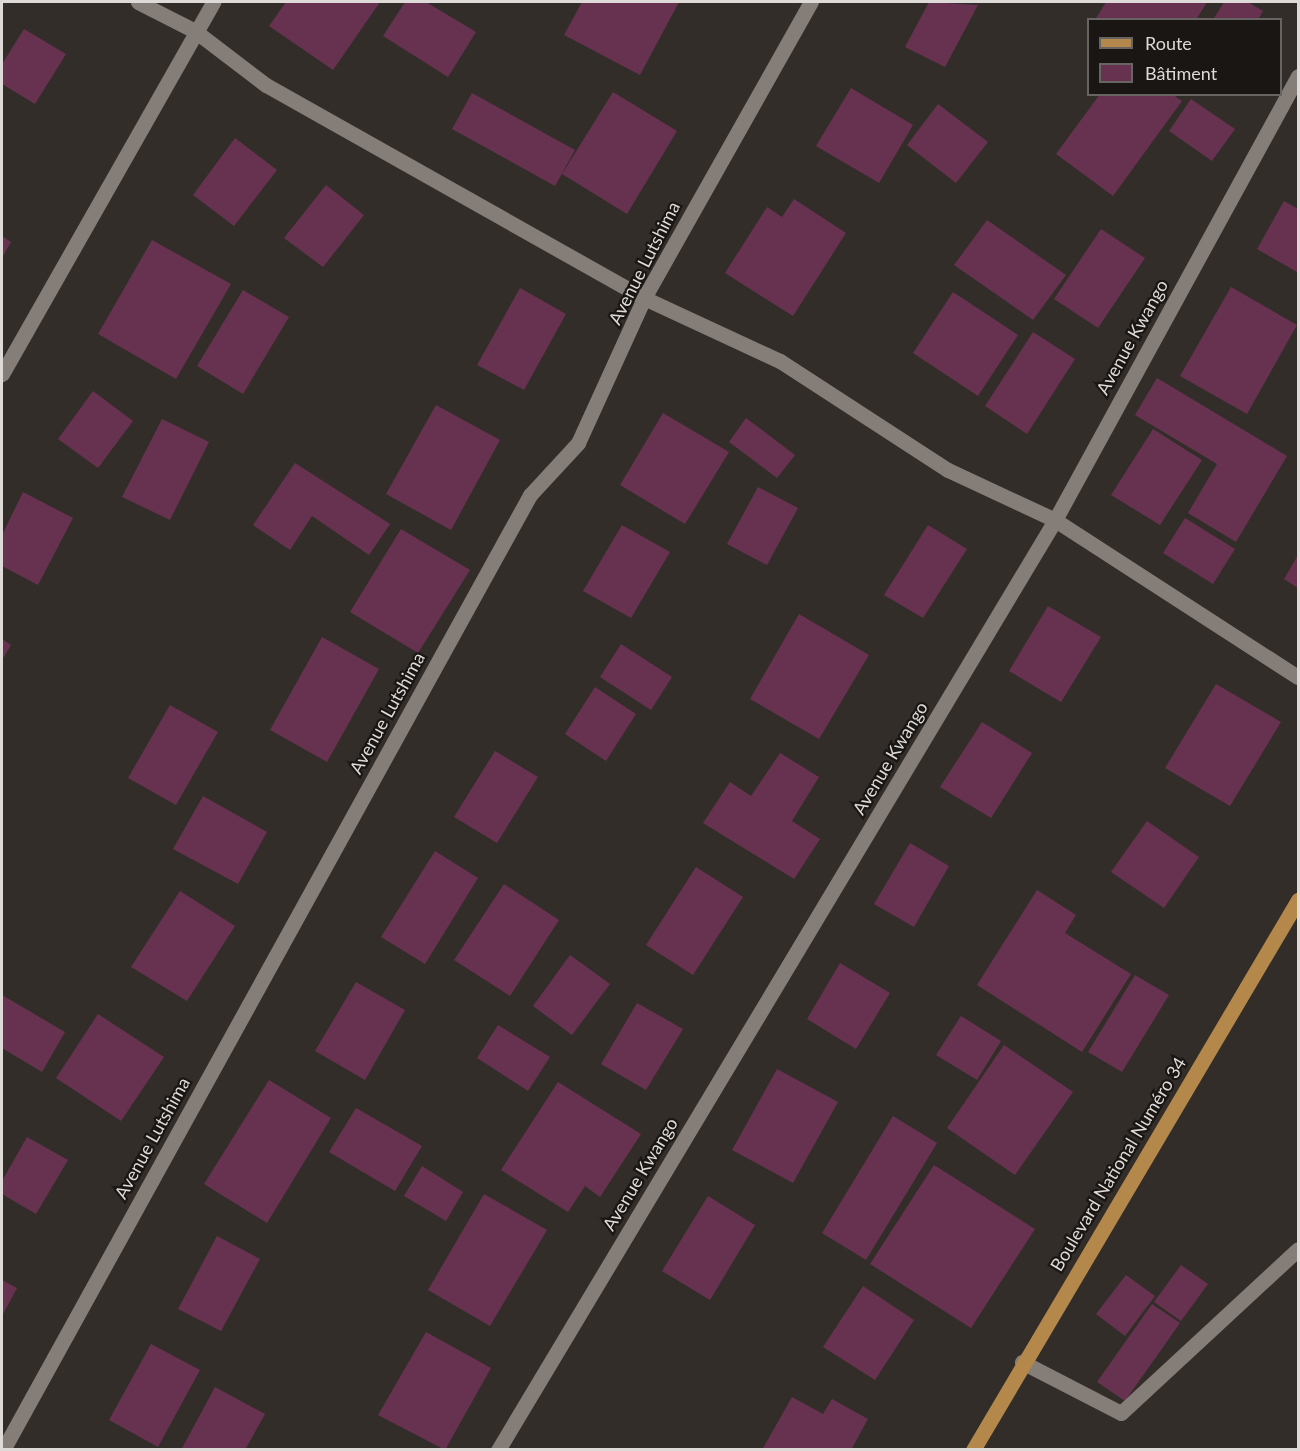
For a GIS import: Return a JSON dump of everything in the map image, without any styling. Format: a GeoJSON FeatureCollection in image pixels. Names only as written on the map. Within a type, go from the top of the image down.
{"type":"FeatureCollection","features":[{"type":"Feature","properties":{"kind":"main road","name":"Boulevard National Numéro 34"},"geometry":{"type":"LineString","coordinates":[[972,1449],[1299,900]]}},
{"type":"Feature","properties":{"kind":"street"},"geometry":{"type":"LineString","coordinates":[[138,2],[195,31],[266,85],[644,298],[780,361],[948,470],[1055,520],[1299,677]]}},
{"type":"Feature","properties":{"kind":"street"},"geometry":{"type":"LineString","coordinates":[[2,375],[213,2]]}},
{"type":"Feature","properties":{"kind":"street","name":"Avenue Lutshima"},"geometry":{"type":"LineString","coordinates":[[3,1449],[530,495],[578,443],[644,298],[811,2]]}},
{"type":"Feature","properties":{"kind":"street","name":"Avenue Kwango"},"geometry":{"type":"LineString","coordinates":[[498,1449],[1055,520],[1299,76]]}},
{"type":"Feature","properties":{"kind":"street"},"geometry":{"type":"LineString","coordinates":[[1022,1362],[1121,1413],[1299,1249]]}},
{"type":"Feature","properties":{"kind":"building"},"geometry":{"type":"Polygon","coordinates":[[[286,2],[380,2],[333,70],[269,26],[286,2]]]}},
{"type":"Feature","properties":{"kind":"building"},"geometry":{"type":"Polygon","coordinates":[[[405,2],[426,2],[476,32],[448,77],[383,36],[405,2]]]}},
{"type":"Feature","properties":{"kind":"building"},"geometry":{"type":"Polygon","coordinates":[[[582,2],[679,2],[640,75],[564,35],[582,2]]]}},
{"type":"Feature","properties":{"kind":"building"},"geometry":{"type":"Polygon","coordinates":[[[929,2],[978,5],[945,67],[905,47],[929,2]]]}},
{"type":"Feature","properties":{"kind":"building"},"geometry":{"type":"Polygon","coordinates":[[[1106,2],[1207,2],[1197,18],[1096,18],[1106,2]]]}},
{"type":"Feature","properties":{"kind":"building"},"geometry":{"type":"Polygon","coordinates":[[[1224,2],[1248,2],[1263,11],[1259,18],[1214,18],[1224,2]]]}},
{"type":"Feature","properties":{"kind":"building"},"geometry":{"type":"Polygon","coordinates":[[[24,29],[66,54],[35,104],[2,84],[2,64],[24,29]]]}},
{"type":"Feature","properties":{"kind":"building"},"geometry":{"type":"Polygon","coordinates":[[[851,88],[913,125],[879,183],[816,146],[851,88]]]}},
{"type":"Feature","properties":{"kind":"building"},"geometry":{"type":"Polygon","coordinates":[[[613,92],[677,131],[627,214],[562,174],[613,92]]]}},
{"type":"Feature","properties":{"kind":"building"},"geometry":{"type":"Polygon","coordinates":[[[472,93],[575,150],[555,186],[452,129],[472,93]]]}},
{"type":"Feature","properties":{"kind":"building"},"geometry":{"type":"Polygon","coordinates":[[[1099,96],[1175,96],[1182,101],[1113,196],[1056,154],[1099,96]]]}},
{"type":"Feature","properties":{"kind":"building"},"geometry":{"type":"Polygon","coordinates":[[[1191,99],[1235,129],[1212,161],[1169,131],[1191,99]]]}},
{"type":"Feature","properties":{"kind":"building"},"geometry":{"type":"Polygon","coordinates":[[[938,104],[988,142],[956,183],[907,145],[938,104]]]}},
{"type":"Feature","properties":{"kind":"building"},"geometry":{"type":"Polygon","coordinates":[[[235,138],[277,170],[234,226],[193,195],[235,138]]]}},
{"type":"Feature","properties":{"kind":"building"},"geometry":{"type":"Polygon","coordinates":[[[326,185],[364,215],[323,267],[284,238],[326,185]]]}},
{"type":"Feature","properties":{"kind":"building"},"geometry":{"type":"Polygon","coordinates":[[[794,199],[846,233],[793,316],[725,273],[767,207],[782,217],[794,199]]]}},
{"type":"Feature","properties":{"kind":"building"},"geometry":{"type":"Polygon","coordinates":[[[1284,201],[1298,209],[1297,272],[1257,249],[1284,201]]]}},
{"type":"Feature","properties":{"kind":"building"},"geometry":{"type":"Polygon","coordinates":[[[987,220],[1066,275],[1033,320],[954,265],[987,220]]]}},
{"type":"Feature","properties":{"kind":"building"},"geometry":{"type":"Polygon","coordinates":[[[1101,229],[1145,258],[1098,328],[1054,299],[1101,229]]]}},
{"type":"Feature","properties":{"kind":"building"},"geometry":{"type":"Polygon","coordinates":[[[2,236],[11,242],[2,258],[2,236]]]}},
{"type":"Feature","properties":{"kind":"building"},"geometry":{"type":"Polygon","coordinates":[[[152,240],[231,284],[176,379],[98,334],[152,240]]]}},
{"type":"Feature","properties":{"kind":"building"},"geometry":{"type":"Polygon","coordinates":[[[1231,287],[1297,325],[1247,414],[1180,376],[1231,287]]]}},
{"type":"Feature","properties":{"kind":"building"},"geometry":{"type":"Polygon","coordinates":[[[520,288],[566,314],[524,390],[477,365],[520,288]]]}},
{"type":"Feature","properties":{"kind":"building"},"geometry":{"type":"Polygon","coordinates":[[[243,290],[289,317],[243,394],[197,366],[243,290]]]}},
{"type":"Feature","properties":{"kind":"building"},"geometry":{"type":"Polygon","coordinates":[[[953,292],[1018,335],[978,396],[913,353],[953,292]]]}},
{"type":"Feature","properties":{"kind":"building"},"geometry":{"type":"Polygon","coordinates":[[[1033,332],[1075,359],[1027,434],[985,406],[1033,332]]]}},
{"type":"Feature","properties":{"kind":"building"},"geometry":{"type":"Polygon","coordinates":[[[1157,378],[1287,456],[1236,542],[1188,513],[1217,464],[1135,415],[1157,378]]]}},
{"type":"Feature","properties":{"kind":"building"},"geometry":{"type":"Polygon","coordinates":[[[93,391],[133,421],[98,468],[58,439],[93,391]]]}},
{"type":"Feature","properties":{"kind":"building"},"geometry":{"type":"Polygon","coordinates":[[[436,405],[500,440],[451,530],[386,494],[436,405]]]}},
{"type":"Feature","properties":{"kind":"building"},"geometry":{"type":"Polygon","coordinates":[[[663,413],[729,452],[685,524],[620,485],[663,413]]]}},
{"type":"Feature","properties":{"kind":"building"},"geometry":{"type":"Polygon","coordinates":[[[746,418],[795,455],[777,478],[729,442],[746,418]]]}},
{"type":"Feature","properties":{"kind":"building"},"geometry":{"type":"Polygon","coordinates":[[[162,419],[209,442],[170,520],[122,497],[162,419]]]}},
{"type":"Feature","properties":{"kind":"building"},"geometry":{"type":"Polygon","coordinates":[[[1153,429],[1202,460],[1160,525],[1111,495],[1153,429]]]}},
{"type":"Feature","properties":{"kind":"building"},"geometry":{"type":"Polygon","coordinates":[[[295,463],[390,524],[369,555],[312,516],[290,550],[253,525],[295,463]]]}},
{"type":"Feature","properties":{"kind":"building"},"geometry":{"type":"Polygon","coordinates":[[[758,487],[798,508],[767,565],[727,544],[758,487]]]}},
{"type":"Feature","properties":{"kind":"building"},"geometry":{"type":"Polygon","coordinates":[[[23,492],[73,518],[38,585],[2,566],[2,535],[23,492]]]}},
{"type":"Feature","properties":{"kind":"building"},"geometry":{"type":"Polygon","coordinates":[[[1185,518],[1235,549],[1213,584],[1163,553],[1185,518]]]}},
{"type":"Feature","properties":{"kind":"building"},"geometry":{"type":"Polygon","coordinates":[[[622,525],[670,552],[631,618],[583,591],[622,525]]]}},
{"type":"Feature","properties":{"kind":"building"},"geometry":{"type":"Polygon","coordinates":[[[928,525],[967,549],[923,618],[884,595],[928,525]]]}},
{"type":"Feature","properties":{"kind":"building"},"geometry":{"type":"Polygon","coordinates":[[[401,529],[470,570],[418,653],[350,612],[401,529]]]}},
{"type":"Feature","properties":{"kind":"building"},"geometry":{"type":"Polygon","coordinates":[[[1298,555],[1298,588],[1284,579],[1298,555]]]}},
{"type":"Feature","properties":{"kind":"building"},"geometry":{"type":"Polygon","coordinates":[[[1048,606],[1101,637],[1061,702],[1009,671],[1048,606]]]}},
{"type":"Feature","properties":{"kind":"building"},"geometry":{"type":"Polygon","coordinates":[[[799,614],[869,655],[819,739],[750,699],[799,614]]]}},
{"type":"Feature","properties":{"kind":"building"},"geometry":{"type":"Polygon","coordinates":[[[322,637],[379,669],[327,762],[270,730],[322,637]]]}},
{"type":"Feature","properties":{"kind":"building"},"geometry":{"type":"Polygon","coordinates":[[[2,639],[11,645],[2,660],[2,639]]]}},
{"type":"Feature","properties":{"kind":"building"},"geometry":{"type":"Polygon","coordinates":[[[621,644],[672,677],[651,710],[600,677],[621,644]]]}},
{"type":"Feature","properties":{"kind":"building"},"geometry":{"type":"Polygon","coordinates":[[[1216,684],[1281,722],[1230,806],[1165,768],[1216,684]]]}},
{"type":"Feature","properties":{"kind":"building"},"geometry":{"type":"Polygon","coordinates":[[[595,687],[636,714],[606,761],[565,734],[595,687]]]}},
{"type":"Feature","properties":{"kind":"building"},"geometry":{"type":"Polygon","coordinates":[[[170,705],[218,732],[176,805],[128,778],[170,705]]]}},
{"type":"Feature","properties":{"kind":"building"},"geometry":{"type":"Polygon","coordinates":[[[982,722],[1032,753],[991,818],[940,787],[982,722]]]}},
{"type":"Feature","properties":{"kind":"building"},"geometry":{"type":"Polygon","coordinates":[[[495,751],[538,777],[497,843],[454,817],[495,751]]]}},
{"type":"Feature","properties":{"kind":"building"},"geometry":{"type":"Polygon","coordinates":[[[780,753],[819,777],[792,821],[820,839],[794,879],[703,823],[730,782],[751,796],[780,753]]]}},
{"type":"Feature","properties":{"kind":"building"},"geometry":{"type":"Polygon","coordinates":[[[203,796],[267,832],[238,884],[173,849],[203,796]]]}},
{"type":"Feature","properties":{"kind":"building"},"geometry":{"type":"Polygon","coordinates":[[[1147,821],[1199,857],[1164,908],[1111,872],[1147,821]]]}},
{"type":"Feature","properties":{"kind":"building"},"geometry":{"type":"Polygon","coordinates":[[[910,843],[949,866],[914,927],[874,904],[910,843]]]}},
{"type":"Feature","properties":{"kind":"building"},"geometry":{"type":"Polygon","coordinates":[[[435,851],[478,878],[425,964],[381,937],[435,851]]]}},
{"type":"Feature","properties":{"kind":"building"},"geometry":{"type":"Polygon","coordinates":[[[696,867],[743,897],[693,975],[646,945],[696,867]]]}},
{"type":"Feature","properties":{"kind":"building"},"geometry":{"type":"Polygon","coordinates":[[[504,884],[559,920],[510,996],[454,960],[504,884]]]}},
{"type":"Feature","properties":{"kind":"building"},"geometry":{"type":"Polygon","coordinates":[[[1037,890],[1076,915],[1065,933],[1131,974],[1082,1052],[977,985],[1037,890]]]}},
{"type":"Feature","properties":{"kind":"building"},"geometry":{"type":"Polygon","coordinates":[[[180,891],[235,926],[187,1001],[131,967],[180,891]]]}},
{"type":"Feature","properties":{"kind":"building"},"geometry":{"type":"Polygon","coordinates":[[[570,955],[610,984],[572,1035],[533,1006],[570,955]]]}},
{"type":"Feature","properties":{"kind":"building"},"geometry":{"type":"Polygon","coordinates":[[[840,963],[890,993],[856,1049],[807,1019],[840,963]]]}},
{"type":"Feature","properties":{"kind":"building"},"geometry":{"type":"Polygon","coordinates":[[[1135,975],[1169,995],[1122,1072],[1088,1052],[1135,975]]]}},
{"type":"Feature","properties":{"kind":"building"},"geometry":{"type":"Polygon","coordinates":[[[356,982],[405,1010],[365,1080],[315,1051],[356,982]]]}},
{"type":"Feature","properties":{"kind":"building"},"geometry":{"type":"Polygon","coordinates":[[[2,995],[65,1032],[42,1072],[2,1048],[2,995]]]}},
{"type":"Feature","properties":{"kind":"building"},"geometry":{"type":"Polygon","coordinates":[[[637,1003],[683,1029],[646,1090],[601,1064],[637,1003]]]}},
{"type":"Feature","properties":{"kind":"building"},"geometry":{"type":"Polygon","coordinates":[[[98,1014],[164,1057],[121,1121],[56,1078],[98,1014]]]}},
{"type":"Feature","properties":{"kind":"building"},"geometry":{"type":"Polygon","coordinates":[[[961,1016],[1001,1041],[977,1080],[936,1055],[961,1016]]]}},
{"type":"Feature","properties":{"kind":"building"},"geometry":{"type":"Polygon","coordinates":[[[498,1025],[550,1057],[528,1091],[477,1058],[498,1025]]]}},
{"type":"Feature","properties":{"kind":"building"},"geometry":{"type":"Polygon","coordinates":[[[1004,1045],[1073,1092],[1015,1175],[947,1128],[1004,1045]]]}},
{"type":"Feature","properties":{"kind":"building"},"geometry":{"type":"Polygon","coordinates":[[[777,1069],[838,1102],[793,1183],[732,1150],[777,1069]]]}},
{"type":"Feature","properties":{"kind":"building"},"geometry":{"type":"Polygon","coordinates":[[[269,1080],[331,1118],[267,1223],[204,1184],[269,1080]]]}},
{"type":"Feature","properties":{"kind":"building"},"geometry":{"type":"Polygon","coordinates":[[[558,1082],[641,1134],[600,1197],[585,1186],[568,1212],[501,1170],[558,1082]]]}},
{"type":"Feature","properties":{"kind":"building"},"geometry":{"type":"Polygon","coordinates":[[[356,1108],[422,1146],[395,1191],[329,1152],[356,1108]]]}},
{"type":"Feature","properties":{"kind":"building"},"geometry":{"type":"Polygon","coordinates":[[[893,1116],[937,1143],[866,1260],[822,1233],[893,1116]]]}},
{"type":"Feature","properties":{"kind":"building"},"geometry":{"type":"Polygon","coordinates":[[[27,1137],[68,1160],[36,1214],[2,1194],[2,1181],[27,1137]]]}},
{"type":"Feature","properties":{"kind":"building"},"geometry":{"type":"Polygon","coordinates":[[[934,1165],[1035,1229],[971,1328],[870,1264],[934,1165]]]}},
{"type":"Feature","properties":{"kind":"building"},"geometry":{"type":"Polygon","coordinates":[[[422,1166],[463,1192],[446,1221],[404,1196],[422,1166]]]}},
{"type":"Feature","properties":{"kind":"building"},"geometry":{"type":"Polygon","coordinates":[[[484,1194],[547,1230],[490,1326],[428,1290],[484,1194]]]}},
{"type":"Feature","properties":{"kind":"building"},"geometry":{"type":"Polygon","coordinates":[[[708,1196],[755,1225],[710,1300],[662,1271],[708,1196]]]}},
{"type":"Feature","properties":{"kind":"building"},"geometry":{"type":"Polygon","coordinates":[[[217,1236],[260,1259],[221,1331],[178,1309],[217,1236]]]}},
{"type":"Feature","properties":{"kind":"building"},"geometry":{"type":"Polygon","coordinates":[[[1181,1265],[1208,1284],[1181,1321],[1154,1302],[1181,1265]]]}},
{"type":"Feature","properties":{"kind":"building"},"geometry":{"type":"Polygon","coordinates":[[[1126,1275],[1155,1296],[1125,1336],[1096,1314],[1126,1275]]]}},
{"type":"Feature","properties":{"kind":"building"},"geometry":{"type":"Polygon","coordinates":[[[2,1280],[17,1288],[2,1316],[2,1280]]]}},
{"type":"Feature","properties":{"kind":"building"},"geometry":{"type":"Polygon","coordinates":[[[863,1286],[914,1320],[875,1380],[823,1347],[863,1286]]]}},
{"type":"Feature","properties":{"kind":"building"},"geometry":{"type":"Polygon","coordinates":[[[1152,1304],[1180,1323],[1125,1401],[1097,1382],[1152,1304]]]}},
{"type":"Feature","properties":{"kind":"building"},"geometry":{"type":"Polygon","coordinates":[[[426,1332],[491,1368],[445,1450],[378,1415],[426,1332]]]}},
{"type":"Feature","properties":{"kind":"building"},"geometry":{"type":"Polygon","coordinates":[[[151,1344],[200,1370],[158,1447],[109,1420],[151,1344]]]}},
{"type":"Feature","properties":{"kind":"building"},"geometry":{"type":"Polygon","coordinates":[[[215,1387],[265,1414],[245,1450],[181,1450],[215,1387]]]}},
{"type":"Feature","properties":{"kind":"building"},"geometry":{"type":"Polygon","coordinates":[[[792,1397],[823,1414],[832,1399],[868,1419],[851,1450],[762,1450],[792,1397]]]}}]}
